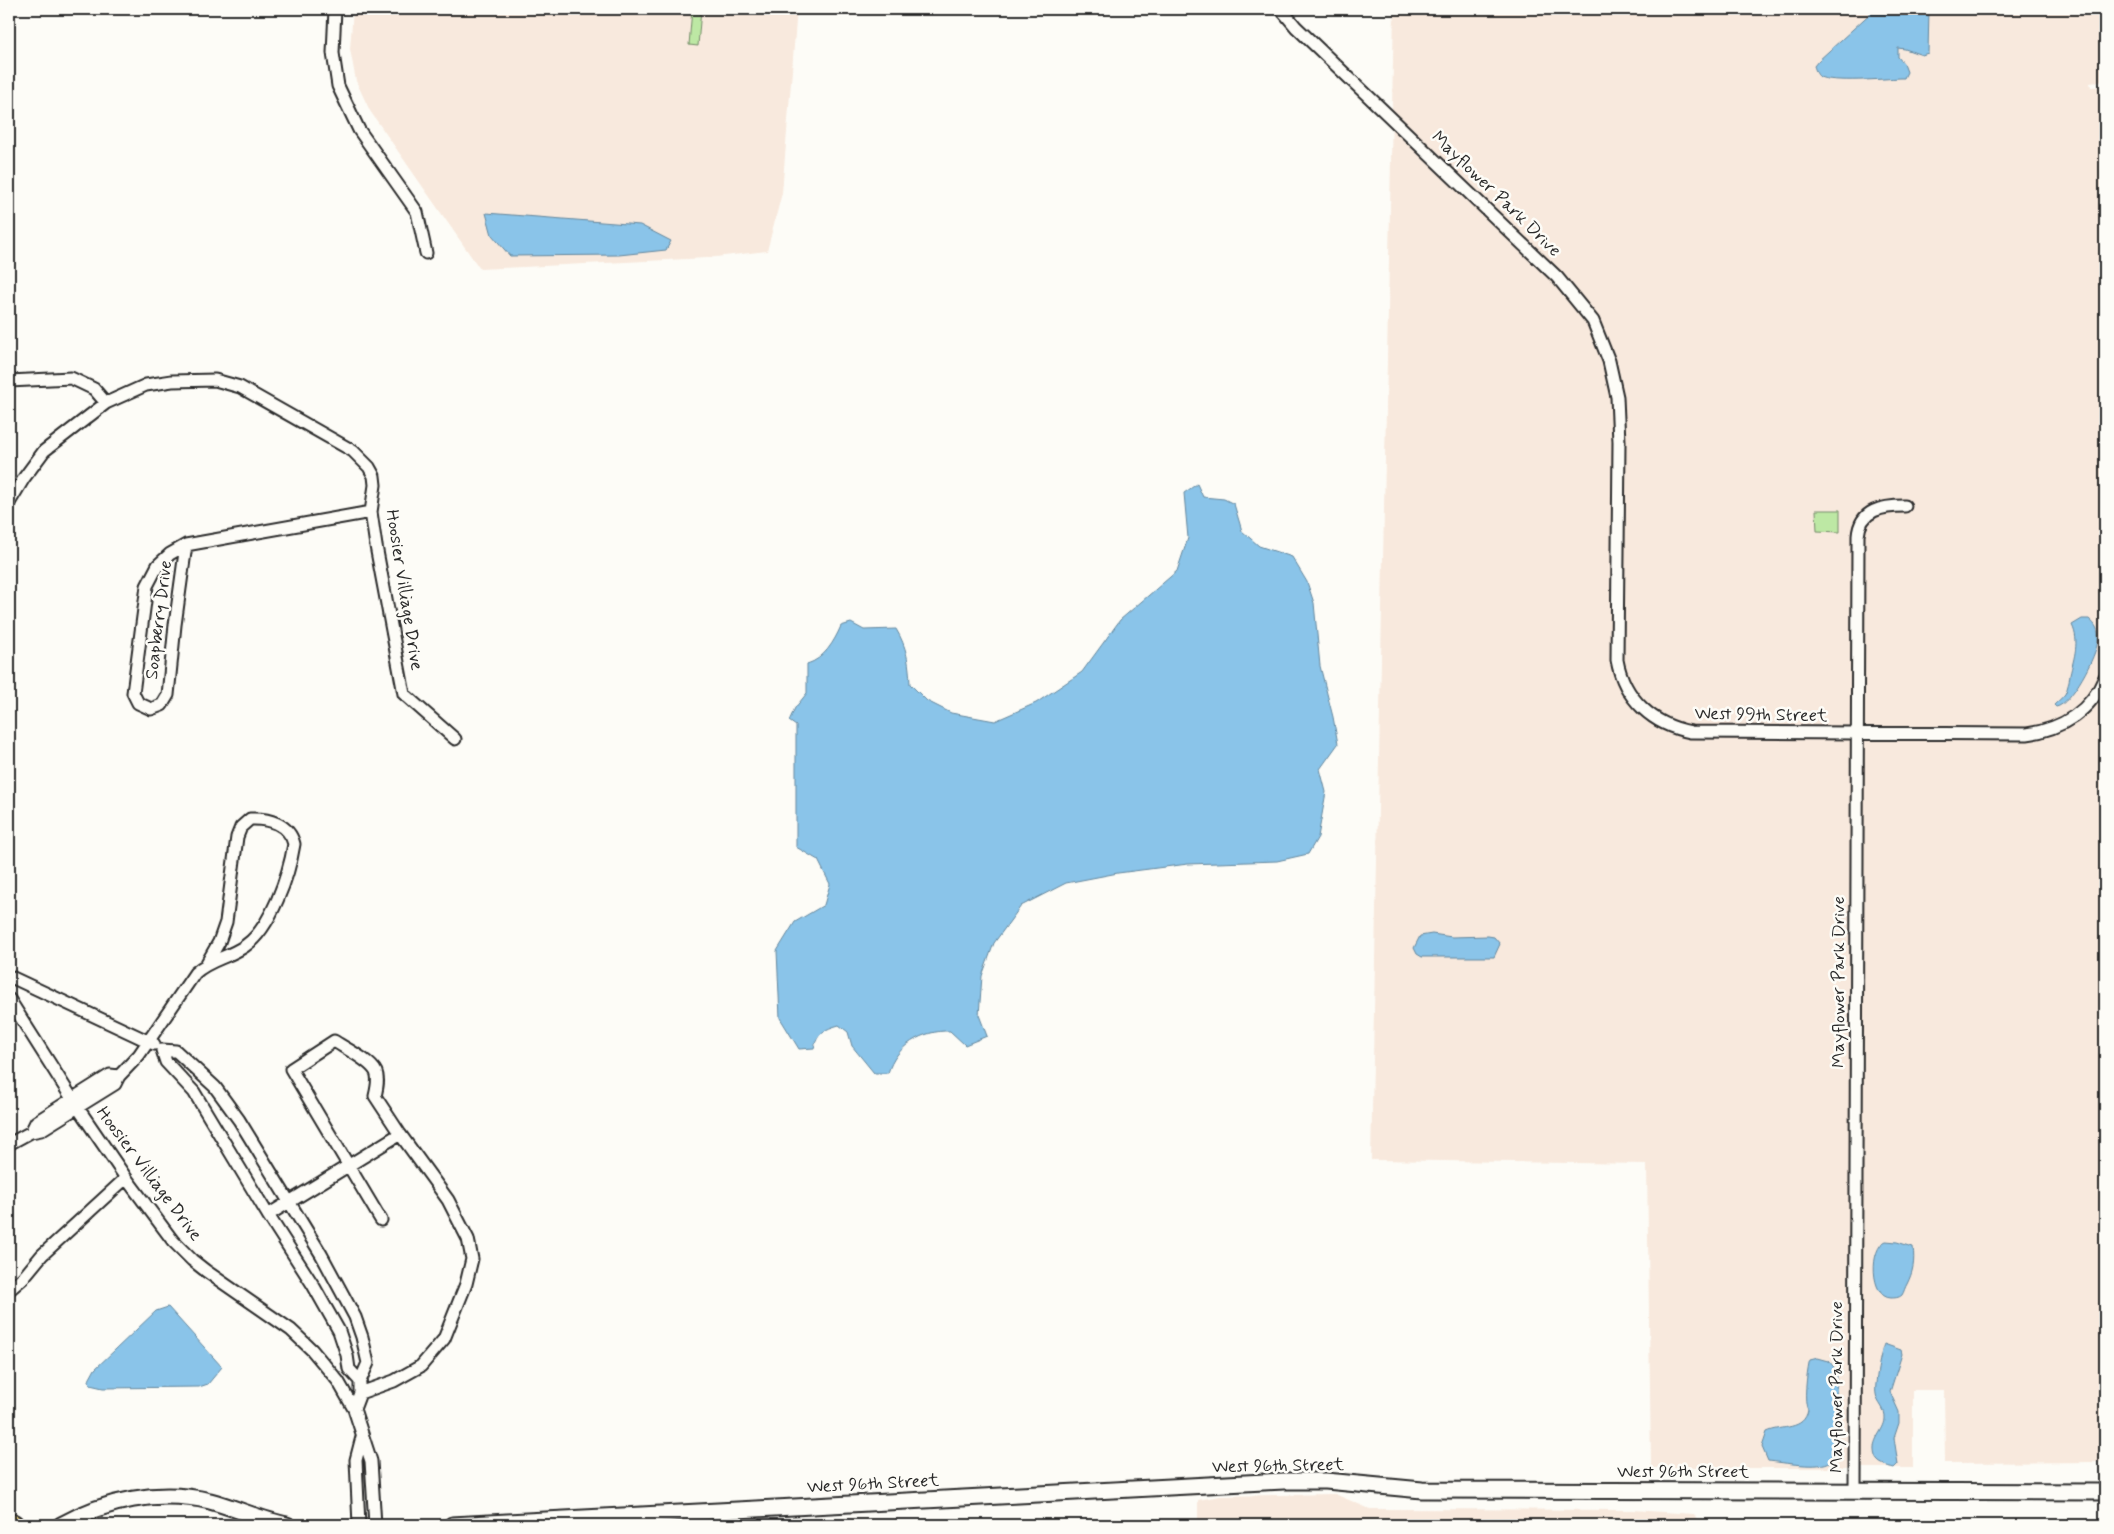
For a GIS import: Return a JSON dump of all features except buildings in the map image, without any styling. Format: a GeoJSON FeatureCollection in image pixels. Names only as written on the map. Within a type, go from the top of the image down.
{"type":"FeatureCollection","features":[{"type":"Feature","properties":{"kind":"highway"},"geometry":{"type":"LineString","coordinates":[[9,1524],[13,1525]]}},
{"type":"Feature","properties":{"kind":"street"},"geometry":{"type":"LineString","coordinates":[[335,9],[333,54],[338,86],[359,130],[417,212],[426,253]]}},
{"type":"Feature","properties":{"kind":"street","name":"Mayflower Park Drive"},"geometry":{"type":"LineString","coordinates":[[1281,9],[1296,27],[1557,277],[1593,321],[1609,361],[1617,397],[1619,442]]}},
{"type":"Feature","properties":{"kind":"street"},"geometry":{"type":"LineString","coordinates":[[9,381],[71,378],[94,389],[106,403]]}},
{"type":"Feature","properties":{"kind":"street","name":"Hoosier Villiage Drive"},"geometry":{"type":"LineString","coordinates":[[9,503],[24,478],[44,451],[106,403],[146,385],[172,381],[215,380],[240,387],[353,450],[362,458],[374,476],[375,493],[371,512],[404,694],[455,739]]}},
{"type":"Feature","properties":{"kind":"street","name":"West 99th Street"},"geometry":{"type":"LineString","coordinates":[[1619,442],[1616,653],[1621,677],[1636,702],[1647,714],[1668,726],[1691,732],[2027,734],[2046,731],[2066,723],[2082,711],[2097,693],[2105,677]]}},
{"type":"Feature","properties":{"kind":"street","name":"Mayflower Park Drive"},"geometry":{"type":"LineString","coordinates":[[1855,1491],[1859,529],[1861,522],[1866,516],[1876,510],[1905,506]]}},
{"type":"Feature","properties":{"kind":"street","name":"Soapberry Drive"},"geometry":{"type":"LineString","coordinates":[[186,545],[168,694],[162,705],[151,709],[138,703],[134,693],[147,586],[158,565],[170,554],[186,545],[371,512]]}},
{"type":"Feature","properties":{"kind":"street"},"geometry":{"type":"LineString","coordinates":[[9,1144],[31,1132],[41,1130],[75,1104],[115,1084],[119,1076],[139,1055],[191,978],[207,963],[219,942],[226,922],[239,831],[250,819],[266,819],[274,822],[288,830],[294,844],[273,909],[260,930],[245,946],[214,962],[207,963]]}},
{"type":"Feature","properties":{"kind":"street"},"geometry":{"type":"LineString","coordinates":[[9,976],[148,1041],[162,1050],[176,1051],[214,1088],[239,1120],[321,1254],[355,1317],[368,1363],[360,1381],[360,1393],[354,1409]]}},
{"type":"Feature","properties":{"kind":"street","name":"Hoosier Villiage Drive"},"geometry":{"type":"LineString","coordinates":[[9,999],[75,1104],[126,1178],[173,1241],[192,1260],[291,1330],[312,1350],[338,1382],[354,1409],[371,1461],[375,1525]]}},
{"type":"Feature","properties":{"kind":"street"},"geometry":{"type":"LineString","coordinates":[[360,1393],[394,1381],[422,1366],[444,1339],[466,1284],[472,1258],[468,1239],[448,1200],[375,1096],[378,1082],[376,1073],[371,1065],[334,1041],[291,1069],[381,1220]]}},
{"type":"Feature","properties":{"kind":"street"},"geometry":{"type":"LineString","coordinates":[[162,1050],[166,1062],[194,1092],[268,1215],[313,1285],[339,1331],[347,1355],[349,1369],[360,1381]]}},
{"type":"Feature","properties":{"kind":"street"},"geometry":{"type":"LineString","coordinates":[[268,1215],[400,1134]]}},
{"type":"Feature","properties":{"kind":"street"},"geometry":{"type":"LineString","coordinates":[[9,1290],[23,1278],[42,1255],[126,1178]]}},
{"type":"Feature","properties":{"kind":"street"},"geometry":{"type":"LineString","coordinates":[[358,1525],[356,1460],[362,1435]]}},
{"type":"Feature","properties":{"kind":"street","name":"West 96th Street"},"geometry":{"type":"LineString","coordinates":[[452,1525],[1284,1481],[1326,1481],[1422,1490],[2105,1492]]}},
{"type":"Feature","properties":{"kind":"street"},"geometry":{"type":"LineString","coordinates":[[61,1525],[106,1505],[135,1498],[173,1496],[208,1501],[287,1525]]}},
{"type":"Feature","properties":{"kind":"shaded area"},"geometry":{"type":"Polygon","coordinates":[[[353,9],[797,9],[782,193],[767,251],[707,258],[480,269],[370,111],[356,81],[350,49],[353,9]]]}},
{"type":"Feature","properties":{"kind":"shaded area"},"geometry":{"type":"Polygon","coordinates":[[[1394,9],[2105,9],[2105,81],[2090,83],[2091,87],[2105,86],[2105,1462],[1945,1463],[1944,1390],[1913,1390],[1913,1468],[1651,1468],[1647,1164],[1371,1160],[1394,9]]]}},
{"type":"Feature","properties":{"kind":"shaded area"},"geometry":{"type":"Polygon","coordinates":[[[1335,1494],[1370,1509],[1633,1510],[1694,1514],[1700,1525],[1198,1525],[1198,1500],[1220,1496],[1335,1494]]]}},
{"type":"Feature","properties":{"kind":"green space"},"geometry":{"type":"Polygon","coordinates":[[[692,9],[701,9],[698,46],[689,45],[692,9]]]}},
{"type":"Feature","properties":{"kind":"green space"},"geometry":{"type":"Polygon","coordinates":[[[1816,510],[1840,510],[1840,532],[1817,531],[1816,510]]]}},
{"type":"Feature","properties":{"kind":"water"},"geometry":{"type":"Polygon","coordinates":[[[1875,9],[1929,9],[1928,53],[1922,55],[1898,48],[1898,57],[1904,64],[1907,72],[1904,78],[1836,80],[1820,77],[1814,66],[1818,61],[1875,9]]]}},
{"type":"Feature","properties":{"kind":"water"},"geometry":{"type":"Polygon","coordinates":[[[486,213],[640,225],[671,241],[666,250],[619,255],[510,256],[492,235],[486,213]]]}},
{"type":"Feature","properties":{"kind":"water"},"geometry":{"type":"Polygon","coordinates":[[[1197,484],[1203,497],[1224,499],[1234,504],[1242,531],[1259,546],[1292,557],[1307,582],[1314,603],[1320,666],[1338,744],[1320,769],[1326,792],[1318,837],[1308,854],[1277,861],[1188,864],[1118,873],[1066,883],[1021,906],[994,943],[982,976],[979,1015],[987,1036],[965,1045],[950,1031],[930,1033],[911,1042],[904,1048],[897,1055],[888,1073],[874,1073],[852,1046],[848,1032],[839,1025],[822,1032],[814,1048],[799,1049],[780,1018],[777,951],[795,922],[824,905],[830,884],[818,860],[796,847],[796,726],[789,721],[795,708],[807,693],[807,664],[819,658],[828,649],[841,626],[851,623],[864,630],[896,629],[907,655],[910,684],[927,701],[951,713],[995,721],[1036,703],[1082,672],[1120,620],[1177,571],[1188,538],[1184,493],[1197,484]]]}},
{"type":"Feature","properties":{"kind":"water"},"geometry":{"type":"Polygon","coordinates":[[[2082,619],[2089,619],[2094,623],[2098,633],[2097,647],[2076,689],[2069,698],[2056,707],[2054,705],[2065,694],[2067,689],[2074,656],[2076,637],[2072,625],[2082,619]]]}},
{"type":"Feature","properties":{"kind":"water"},"geometry":{"type":"Polygon","coordinates":[[[1432,934],[1452,937],[1488,936],[1494,937],[1500,944],[1494,957],[1422,957],[1417,954],[1414,948],[1420,936],[1432,934]]]}},
{"type":"Feature","properties":{"kind":"water"},"geometry":{"type":"Polygon","coordinates":[[[1886,1241],[1913,1247],[1914,1262],[1911,1275],[1902,1295],[1896,1298],[1884,1296],[1879,1290],[1874,1272],[1877,1252],[1880,1245],[1886,1241]]]}},
{"type":"Feature","properties":{"kind":"water"},"geometry":{"type":"Polygon","coordinates":[[[168,1307],[222,1367],[208,1384],[199,1387],[103,1388],[90,1385],[89,1380],[95,1369],[156,1311],[168,1307]]]}},
{"type":"Feature","properties":{"kind":"water"},"geometry":{"type":"Polygon","coordinates":[[[1884,1344],[1901,1350],[1902,1354],[1890,1392],[1899,1412],[1899,1423],[1894,1438],[1898,1464],[1894,1468],[1878,1461],[1874,1450],[1874,1445],[1885,1419],[1876,1390],[1878,1369],[1884,1344]]]}},
{"type":"Feature","properties":{"kind":"water"},"geometry":{"type":"Polygon","coordinates":[[[1818,1358],[1829,1361],[1837,1371],[1835,1426],[1831,1461],[1826,1464],[1810,1465],[1768,1461],[1762,1447],[1767,1432],[1792,1426],[1806,1417],[1808,1410],[1806,1380],[1809,1363],[1810,1360],[1818,1358]]]}}]}
